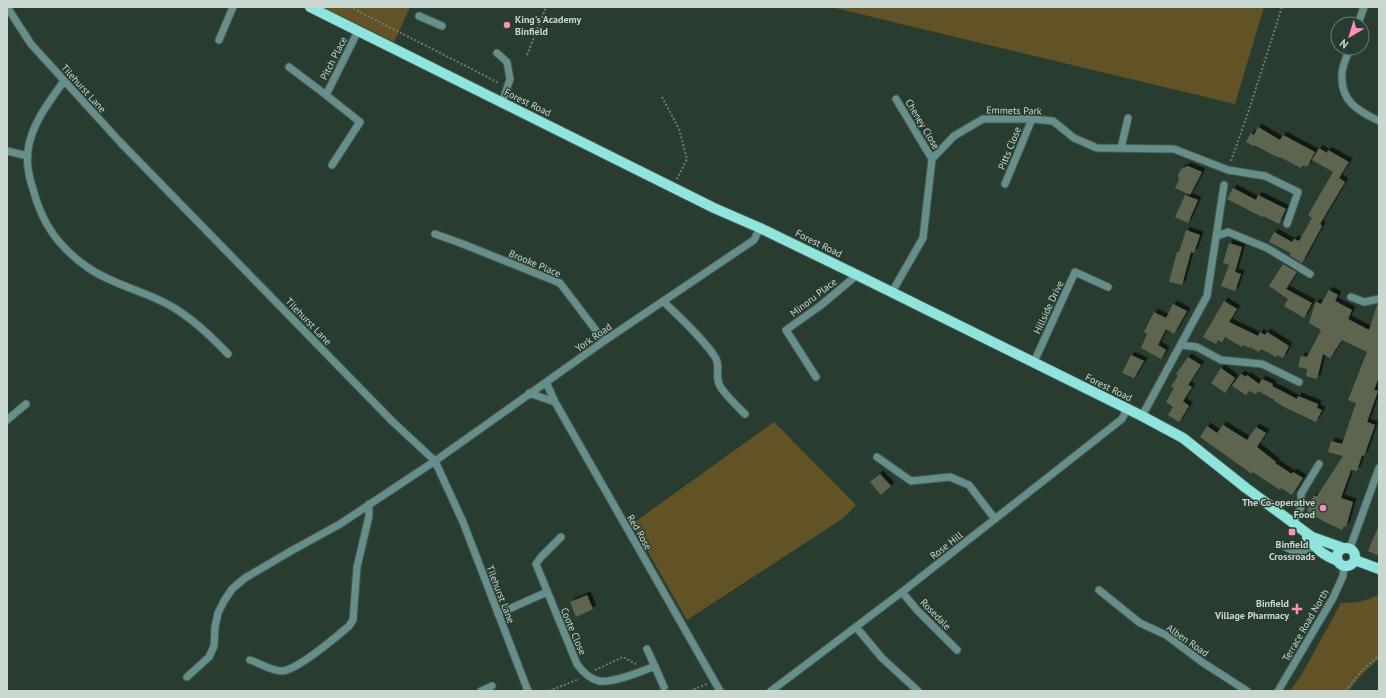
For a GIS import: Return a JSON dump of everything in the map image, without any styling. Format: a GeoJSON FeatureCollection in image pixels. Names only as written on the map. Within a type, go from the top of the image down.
{"type":"FeatureCollection","features":[{"type":"Feature","properties":{"kind":"main road","name":"Forest Road"},"geometry":{"type":"LineString","coordinates":[[310,7],[714,208],[760,228],[892,292],[1142,416],[1183,438],[1312,537],[1346,548]]}},
{"type":"Feature","properties":{"kind":"main road","name":"Forest Road"},"geometry":{"type":"LineString","coordinates":[[1296,526],[1314,546],[1326,556],[1341,563]]}},
{"type":"Feature","properties":{"kind":"main road"},"geometry":{"type":"LineString","coordinates":[[1346,548],[1354,551],[1355,560],[1351,565],[1341,563],[1338,552],[1346,548]]}},
{"type":"Feature","properties":{"kind":"main road"},"geometry":{"type":"LineString","coordinates":[[1355,560],[1379,569]]}},
{"type":"Feature","properties":{"kind":"street","name":"Tilehurst Lane"},"geometry":{"type":"LineString","coordinates":[[7,7],[31,44],[127,149],[392,421],[435,461],[463,522],[528,691]]}},
{"type":"Feature","properties":{"kind":"street"},"geometry":{"type":"LineString","coordinates":[[219,40],[233,7]]}},
{"type":"Feature","properties":{"kind":"street"},"geometry":{"type":"LineString","coordinates":[[419,16],[442,26]]}},
{"type":"Feature","properties":{"kind":"street","name":"Pitch Place"},"geometry":{"type":"LineString","coordinates":[[332,165],[360,122],[326,95],[358,31]]}},
{"type":"Feature","properties":{"kind":"street"},"geometry":{"type":"LineString","coordinates":[[497,53],[507,62],[510,79],[502,102]]}},
{"type":"Feature","properties":{"kind":"street"},"geometry":{"type":"LineString","coordinates":[[1347,56],[1342,73],[1342,90],[1352,105],[1366,115],[1379,121]]}},
{"type":"Feature","properties":{"kind":"street"},"geometry":{"type":"LineString","coordinates":[[289,67],[326,95]]}},
{"type":"Feature","properties":{"kind":"street"},"geometry":{"type":"LineString","coordinates":[[64,81],[45,107],[34,129],[28,151],[28,173],[37,205],[49,229],[65,249],[90,269],[122,285],[161,300],[191,319],[228,354]]}},
{"type":"Feature","properties":{"kind":"street","name":"Cheney Close"},"geometry":{"type":"LineString","coordinates":[[896,99],[932,159]]}},
{"type":"Feature","properties":{"kind":"street"},"geometry":{"type":"LineString","coordinates":[[1121,148],[1128,118]]}},
{"type":"Feature","properties":{"kind":"street","name":"Emmets Park"},"geometry":{"type":"LineString","coordinates":[[932,159],[954,136],[983,119],[1032,119],[1053,121],[1074,138],[1097,148],[1174,149],[1228,170],[1265,176],[1298,192],[1287,224]]}},
{"type":"Feature","properties":{"kind":"street","name":"Pitts Close"},"geometry":{"type":"LineString","coordinates":[[1005,184],[1032,119]]}},
{"type":"Feature","properties":{"kind":"street"},"geometry":{"type":"LineString","coordinates":[[7,151],[28,156]]}},
{"type":"Feature","properties":{"kind":"street"},"geometry":{"type":"LineString","coordinates":[[892,292],[922,238],[932,159]]}},
{"type":"Feature","properties":{"kind":"street"},"geometry":{"type":"LineString","coordinates":[[1142,416],[1207,296],[1224,185]]}},
{"type":"Feature","properties":{"kind":"street","name":"York Road"},"geometry":{"type":"LineString","coordinates":[[187,677],[209,657],[214,646],[215,627],[218,613],[232,590],[245,578],[340,524],[435,461],[530,393],[754,240],[760,228]]}},
{"type":"Feature","properties":{"kind":"street"},"geometry":{"type":"LineString","coordinates":[[1217,236],[1228,232],[1267,248],[1310,274]]}},
{"type":"Feature","properties":{"kind":"street","name":"Brooke Place"},"geometry":{"type":"LineString","coordinates":[[435,234],[560,283],[604,342]]}},
{"type":"Feature","properties":{"kind":"street","name":"Hillside Drive"},"geometry":{"type":"LineString","coordinates":[[1034,362],[1075,272],[1108,287]]}},
{"type":"Feature","properties":{"kind":"street","name":"Minoru Place"},"geometry":{"type":"LineString","coordinates":[[816,377],[786,330],[820,306],[857,275]]}},
{"type":"Feature","properties":{"kind":"street"},"geometry":{"type":"LineString","coordinates":[[1351,297],[1364,302],[1379,299]]}},
{"type":"Feature","properties":{"kind":"street"},"geometry":{"type":"LineString","coordinates":[[663,301],[716,358],[718,363],[717,376],[719,385],[745,414]]}},
{"type":"Feature","properties":{"kind":"street"},"geometry":{"type":"LineString","coordinates":[[1181,345],[1197,347],[1221,360],[1262,364],[1299,382]]}},
{"type":"Feature","properties":{"kind":"street","name":"Red Rose"},"geometry":{"type":"LineString","coordinates":[[546,382],[555,402],[720,691]]}},
{"type":"Feature","properties":{"kind":"street"},"geometry":{"type":"LineString","coordinates":[[530,393],[555,402]]}},
{"type":"Feature","properties":{"kind":"street"},"geometry":{"type":"LineString","coordinates":[[7,420],[26,404]]}},
{"type":"Feature","properties":{"kind":"street","name":"Rose Hill"},"geometry":{"type":"LineString","coordinates":[[771,691],[902,592],[1122,419],[1127,409]]}},
{"type":"Feature","properties":{"kind":"street"},"geometry":{"type":"LineString","coordinates":[[877,457],[911,481],[950,477],[969,485],[995,519]]}},
{"type":"Feature","properties":{"kind":"street"},"geometry":{"type":"LineString","coordinates":[[1296,526],[1301,507],[1301,494],[1319,464]]}},
{"type":"Feature","properties":{"kind":"street"},"geometry":{"type":"LineString","coordinates":[[1346,548],[1379,468]]}},
{"type":"Feature","properties":{"kind":"street"},"geometry":{"type":"LineString","coordinates":[[250,660],[273,669],[282,671],[289,669],[312,656],[349,626],[353,620],[357,567],[369,516],[369,504]]}},
{"type":"Feature","properties":{"kind":"street","name":"Coote Close"},"geometry":{"type":"LineString","coordinates":[[561,537],[536,564],[577,664],[584,673],[599,681],[618,679],[655,666]]}},
{"type":"Feature","properties":{"kind":"street"},"geometry":{"type":"LineString","coordinates":[[1284,546],[1294,553],[1300,553],[1314,546]]}},
{"type":"Feature","properties":{"kind":"street","name":"Terrace Road North"},"geometry":{"type":"LineString","coordinates":[[1278,691],[1333,598],[1343,576],[1341,563]]}},
{"type":"Feature","properties":{"kind":"street","name":"Alben Road"},"geometry":{"type":"LineString","coordinates":[[1099,590],[1140,623],[1166,635],[1202,662],[1247,691]]}},
{"type":"Feature","properties":{"kind":"street"},"geometry":{"type":"LineString","coordinates":[[498,614],[547,592]]}},
{"type":"Feature","properties":{"kind":"street","name":"Rosedale"},"geometry":{"type":"LineString","coordinates":[[902,592],[917,610],[957,650]]}},
{"type":"Feature","properties":{"kind":"street"},"geometry":{"type":"LineString","coordinates":[[856,627],[882,658],[918,691]]}},
{"type":"Feature","properties":{"kind":"street"},"geometry":{"type":"LineString","coordinates":[[647,650],[664,687]]}},
{"type":"Feature","properties":{"kind":"street"},"geometry":{"type":"LineString","coordinates":[[481,691],[492,686]]}},
{"type":"Feature","properties":{"kind":"path"},"geometry":{"type":"LineString","coordinates":[[350,7],[507,87]]}},
{"type":"Feature","properties":{"kind":"path"},"geometry":{"type":"LineString","coordinates":[[527,55],[546,7]]}},
{"type":"Feature","properties":{"kind":"path"},"geometry":{"type":"LineString","coordinates":[[1228,170],[1282,7]]}},
{"type":"Feature","properties":{"kind":"path"},"geometry":{"type":"LineString","coordinates":[[662,97],[679,129],[686,159],[673,187]]}},
{"type":"Feature","properties":{"kind":"path"},"geometry":{"type":"LineString","coordinates":[[1346,691],[1354,678],[1379,656]]}},
{"type":"Feature","properties":{"kind":"path"},"geometry":{"type":"LineString","coordinates":[[592,672],[623,657],[639,665]]}},
{"type":"Feature","properties":{"kind":"path"},"geometry":{"type":"LineString","coordinates":[[549,691],[579,679]]}},
{"type":"Feature","properties":{"kind":"path"},"geometry":{"type":"LineString","coordinates":[[690,691],[702,687],[714,680]]}},
{"type":"Feature","properties":{"kind":"shaded area"},"geometry":{"type":"Polygon","coordinates":[[[321,7],[410,7],[394,42],[321,7]]]}},
{"type":"Feature","properties":{"kind":"shaded area"},"geometry":{"type":"Polygon","coordinates":[[[831,7],[1264,7],[1235,104],[831,7]]]}},
{"type":"Feature","properties":{"kind":"shaded area"},"geometry":{"type":"Polygon","coordinates":[[[774,422],[856,505],[842,519],[687,620],[632,524],[774,422]]]}},
{"type":"Feature","properties":{"kind":"shaded area"},"geometry":{"type":"Polygon","coordinates":[[[1379,594],[1379,659],[1362,674],[1349,691],[1290,691],[1302,674],[1341,603],[1360,602],[1379,594]]]}},
{"type":"Feature","properties":{"kind":"building"},"geometry":{"type":"Polygon","coordinates":[[[1258,127],[1280,140],[1283,135],[1315,152],[1307,167],[1303,165],[1301,168],[1246,142],[1251,133],[1254,135],[1258,127]]]}},
{"type":"Feature","properties":{"kind":"building"},"geometry":{"type":"Polygon","coordinates":[[[1319,148],[1327,153],[1328,150],[1349,162],[1339,178],[1345,182],[1320,224],[1322,226],[1302,263],[1289,255],[1291,253],[1269,242],[1274,232],[1292,242],[1294,239],[1299,241],[1312,218],[1308,215],[1333,172],[1312,160],[1319,148]]]}},
{"type":"Feature","properties":{"kind":"building"},"geometry":{"type":"Polygon","coordinates":[[[1188,166],[1202,172],[1190,195],[1175,188],[1179,180],[1178,175],[1181,169],[1188,166]]]}},
{"type":"Feature","properties":{"kind":"building"},"geometry":{"type":"Polygon","coordinates":[[[1233,188],[1256,200],[1258,195],[1286,209],[1279,224],[1227,199],[1233,188]]]}},
{"type":"Feature","properties":{"kind":"building"},"geometry":{"type":"Polygon","coordinates":[[[1185,195],[1198,200],[1188,223],[1175,217],[1185,195]]]}},
{"type":"Feature","properties":{"kind":"building"},"geometry":{"type":"Polygon","coordinates":[[[1186,230],[1200,235],[1194,253],[1191,252],[1182,285],[1169,282],[1177,252],[1179,252],[1186,230]]]}},
{"type":"Feature","properties":{"kind":"building"},"geometry":{"type":"Polygon","coordinates":[[[1229,243],[1242,247],[1235,272],[1241,274],[1235,291],[1221,286],[1229,265],[1223,263],[1229,243]]]}},
{"type":"Feature","properties":{"kind":"building"},"geometry":{"type":"Polygon","coordinates":[[[1283,264],[1297,272],[1286,289],[1312,303],[1304,318],[1284,306],[1288,299],[1269,286],[1283,264]]]}},
{"type":"Feature","properties":{"kind":"building"},"geometry":{"type":"Polygon","coordinates":[[[1329,290],[1338,295],[1335,301],[1352,310],[1348,319],[1369,330],[1377,305],[1379,304],[1379,377],[1374,390],[1378,391],[1367,422],[1375,425],[1364,456],[1362,455],[1357,471],[1351,470],[1341,498],[1353,502],[1346,527],[1344,526],[1342,530],[1307,511],[1309,503],[1314,496],[1317,496],[1343,456],[1328,452],[1331,441],[1342,444],[1356,403],[1348,400],[1367,352],[1342,340],[1330,358],[1323,354],[1317,379],[1306,376],[1307,369],[1298,367],[1301,356],[1307,357],[1321,330],[1309,323],[1314,306],[1316,302],[1321,304],[1329,290]]]}},
{"type":"Feature","properties":{"kind":"building"},"geometry":{"type":"Polygon","coordinates":[[[1224,301],[1237,309],[1229,322],[1258,336],[1260,332],[1265,335],[1267,332],[1289,346],[1283,358],[1277,355],[1276,357],[1261,349],[1259,352],[1250,347],[1249,348],[1243,345],[1242,347],[1225,337],[1222,342],[1218,340],[1216,344],[1203,337],[1224,301]]]}},
{"type":"Feature","properties":{"kind":"building"},"geometry":{"type":"Polygon","coordinates":[[[1173,304],[1187,311],[1174,334],[1166,329],[1158,345],[1166,350],[1161,359],[1141,348],[1147,334],[1144,332],[1154,312],[1166,318],[1173,304]]]}},
{"type":"Feature","properties":{"kind":"building"},"geometry":{"type":"Polygon","coordinates":[[[1131,355],[1144,361],[1134,378],[1122,373],[1131,355]]]}},
{"type":"Feature","properties":{"kind":"building"},"geometry":{"type":"Polygon","coordinates":[[[1188,357],[1201,365],[1188,385],[1192,387],[1183,401],[1189,406],[1179,422],[1168,415],[1173,407],[1166,402],[1174,388],[1171,386],[1178,376],[1176,374],[1188,357]]]}},
{"type":"Feature","properties":{"kind":"building"},"geometry":{"type":"Polygon","coordinates":[[[1221,368],[1235,378],[1225,393],[1211,383],[1221,368]]]}},
{"type":"Feature","properties":{"kind":"building"},"geometry":{"type":"Polygon","coordinates":[[[1241,374],[1246,377],[1247,375],[1259,384],[1262,379],[1297,399],[1298,396],[1318,404],[1317,408],[1322,410],[1316,422],[1286,408],[1258,391],[1256,394],[1249,391],[1246,395],[1232,386],[1241,374]]]}},
{"type":"Feature","properties":{"kind":"building"},"geometry":{"type":"Polygon","coordinates":[[[1223,425],[1247,440],[1256,427],[1266,433],[1257,447],[1276,462],[1275,463],[1292,474],[1293,472],[1303,478],[1292,495],[1281,488],[1280,490],[1253,472],[1252,474],[1200,437],[1207,426],[1217,433],[1223,425]]]}},
{"type":"Feature","properties":{"kind":"building"},"geometry":{"type":"Polygon","coordinates":[[[880,474],[891,486],[881,495],[870,482],[880,474]]]}},
{"type":"Feature","properties":{"kind":"building"},"geometry":{"type":"Polygon","coordinates":[[[1379,525],[1379,556],[1368,551],[1379,525]]]}},
{"type":"Feature","properties":{"kind":"building"},"geometry":{"type":"Polygon","coordinates":[[[587,595],[593,609],[576,617],[570,602],[587,595]]]}},
{"type":"Feature","properties":{"kind":"place","name":"King's Academy Binfield"},"geometry":{"type":"Point","coordinates":[507,25]}},
{"type":"Feature","properties":{"kind":"place","name":"The Co-operative Food"},"geometry":{"type":"Point","coordinates":[1323,508]}},
{"type":"Feature","properties":{"kind":"place","name":"Binfield Crossroads"},"geometry":{"type":"Point","coordinates":[1292,532]}},
{"type":"Feature","properties":{"kind":"place","name":"Binfield Village Pharmacy"},"geometry":{"type":"Point","coordinates":[1297,609]}}]}
